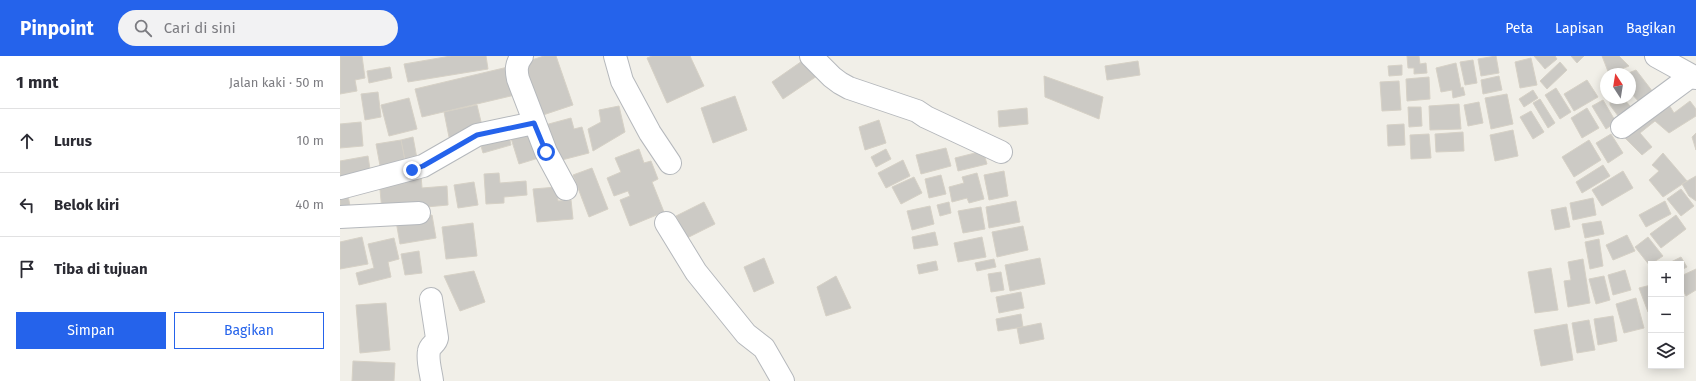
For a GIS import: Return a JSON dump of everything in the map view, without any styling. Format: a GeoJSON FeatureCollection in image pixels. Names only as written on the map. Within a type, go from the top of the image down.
{"type":"FeatureCollection","features":[{"type":"Feature","properties":{"kind":"street"},"geometry":{"type":"LineString","coordinates":[[522,56],[516,67],[517,74],[546,152],[566,189]]}},
{"type":"Feature","properties":{"kind":"street"},"geometry":{"type":"LineString","coordinates":[[615,56],[622,81],[650,133],[670,163]]}},
{"type":"Feature","properties":{"kind":"street"},"geometry":{"type":"LineString","coordinates":[[811,56],[832,77],[849,88],[917,111],[926,117],[1001,152]]}},
{"type":"Feature","properties":{"kind":"street"},"geometry":{"type":"LineString","coordinates":[[1622,127],[1694,77],[1656,56]]}},
{"type":"Feature","properties":{"kind":"street"},"geometry":{"type":"LineString","coordinates":[[340,188],[423,166],[477,135],[534,123]]}},
{"type":"Feature","properties":{"kind":"street"},"geometry":{"type":"LineString","coordinates":[[340,217],[420,213]]}},
{"type":"Feature","properties":{"kind":"street"},"geometry":{"type":"LineString","coordinates":[[666,223],[699,276],[746,334],[764,348],[783,381]]}},
{"type":"Feature","properties":{"kind":"street"},"geometry":{"type":"LineString","coordinates":[[431,299],[437,338],[428,354],[432,381]]}},
{"type":"Feature","properties":{"kind":"building"},"geometry":{"type":"Polygon","coordinates":[[[340,56],[362,56],[365,78],[355,80],[357,91],[340,94],[340,56]]]}},
{"type":"Feature","properties":{"kind":"building"},"geometry":{"type":"Polygon","coordinates":[[[451,56],[486,56],[488,69],[408,82],[404,64],[451,56]]]}},
{"type":"Feature","properties":{"kind":"building"},"geometry":{"type":"Polygon","coordinates":[[[544,56],[556,56],[573,105],[537,117],[519,64],[544,56]]]}},
{"type":"Feature","properties":{"kind":"building"},"geometry":{"type":"Polygon","coordinates":[[[652,56],[690,56],[704,86],[667,103],[647,58],[652,56]]]}},
{"type":"Feature","properties":{"kind":"building"},"geometry":{"type":"Polygon","coordinates":[[[1407,56],[1419,56],[1420,64],[1426,63],[1427,73],[1414,74],[1414,68],[1408,68],[1407,56]]]}},
{"type":"Feature","properties":{"kind":"building"},"geometry":{"type":"Polygon","coordinates":[[[1496,56],[1499,73],[1481,76],[1478,59],[1496,56]]]}},
{"type":"Feature","properties":{"kind":"building"},"geometry":{"type":"Polygon","coordinates":[[[1534,56],[1555,56],[1557,59],[1545,69],[1534,56]]]}},
{"type":"Feature","properties":{"kind":"building"},"geometry":{"type":"Polygon","coordinates":[[[1571,56],[1584,56],[1577,63],[1571,56]]]}},
{"type":"Feature","properties":{"kind":"building"},"geometry":{"type":"Polygon","coordinates":[[[1602,56],[1619,56],[1629,66],[1624,68],[1607,68],[1602,56]]]}},
{"type":"Feature","properties":{"kind":"building"},"geometry":{"type":"Polygon","coordinates":[[[1531,58],[1537,85],[1520,88],[1515,62],[1531,58]]]}},
{"type":"Feature","properties":{"kind":"building"},"geometry":{"type":"Polygon","coordinates":[[[805,59],[817,76],[783,99],[772,82],[805,59]]]}},
{"type":"Feature","properties":{"kind":"building"},"geometry":{"type":"Polygon","coordinates":[[[1473,60],[1477,83],[1465,85],[1460,62],[1473,60]]]}},
{"type":"Feature","properties":{"kind":"building"},"geometry":{"type":"Polygon","coordinates":[[[1138,61],[1140,75],[1107,80],[1105,66],[1138,61]]]}},
{"type":"Feature","properties":{"kind":"building"},"geometry":{"type":"Polygon","coordinates":[[[1560,62],[1567,70],[1547,89],[1540,81],[1560,62]]]}},
{"type":"Feature","properties":{"kind":"building"},"geometry":{"type":"Polygon","coordinates":[[[1456,63],[1461,88],[1463,87],[1465,95],[1453,98],[1452,90],[1441,92],[1436,68],[1456,63]]]}},
{"type":"Feature","properties":{"kind":"building"},"geometry":{"type":"Polygon","coordinates":[[[1402,65],[1402,75],[1389,76],[1388,66],[1402,65]]]}},
{"type":"Feature","properties":{"kind":"building"},"geometry":{"type":"Polygon","coordinates":[[[390,67],[392,78],[369,83],[367,71],[390,67]]]}},
{"type":"Feature","properties":{"kind":"building"},"geometry":{"type":"Polygon","coordinates":[[[508,67],[515,95],[422,117],[415,89],[508,67]]]}},
{"type":"Feature","properties":{"kind":"building"},"geometry":{"type":"Polygon","coordinates":[[[1636,70],[1653,92],[1640,103],[1636,99],[1636,70]]]}},
{"type":"Feature","properties":{"kind":"building"},"geometry":{"type":"Polygon","coordinates":[[[1044,76],[1103,97],[1099,119],[1045,97],[1044,76]]]}},
{"type":"Feature","properties":{"kind":"building"},"geometry":{"type":"Polygon","coordinates":[[[1499,76],[1502,90],[1483,94],[1481,80],[1499,76]]]}},
{"type":"Feature","properties":{"kind":"building"},"geometry":{"type":"Polygon","coordinates":[[[1429,77],[1430,99],[1407,101],[1406,79],[1429,77]]]}},
{"type":"Feature","properties":{"kind":"building"},"geometry":{"type":"Polygon","coordinates":[[[1587,80],[1598,97],[1574,111],[1564,94],[1587,80]]]}},
{"type":"Feature","properties":{"kind":"building"},"geometry":{"type":"Polygon","coordinates":[[[1399,81],[1401,110],[1382,111],[1380,82],[1399,81]]]}},
{"type":"Feature","properties":{"kind":"building"},"geometry":{"type":"Polygon","coordinates":[[[1556,88],[1571,112],[1560,119],[1545,95],[1556,88]]]}},
{"type":"Feature","properties":{"kind":"building"},"geometry":{"type":"Polygon","coordinates":[[[1533,90],[1538,98],[1524,107],[1519,99],[1533,90]]]}},
{"type":"Feature","properties":{"kind":"building"},"geometry":{"type":"Polygon","coordinates":[[[378,92],[381,117],[365,120],[361,94],[378,92]]]}},
{"type":"Feature","properties":{"kind":"building"},"geometry":{"type":"Polygon","coordinates":[[[1507,94],[1513,124],[1491,129],[1485,98],[1507,94]]]}},
{"type":"Feature","properties":{"kind":"building"},"geometry":{"type":"Polygon","coordinates":[[[735,96],[747,130],[713,143],[701,108],[735,96]]]}},
{"type":"Feature","properties":{"kind":"building"},"geometry":{"type":"Polygon","coordinates":[[[409,98],[417,129],[389,136],[381,105],[409,98]]]}},
{"type":"Feature","properties":{"kind":"building"},"geometry":{"type":"Polygon","coordinates":[[[1540,99],[1555,123],[1548,128],[1533,103],[1540,99]]]}},
{"type":"Feature","properties":{"kind":"building"},"geometry":{"type":"Polygon","coordinates":[[[1666,100],[1674,113],[1690,101],[1696,109],[1696,116],[1669,133],[1655,121],[1640,133],[1652,147],[1642,155],[1622,135],[1666,100]]]}},
{"type":"Feature","properties":{"kind":"building"},"geometry":{"type":"Polygon","coordinates":[[[1479,102],[1483,123],[1468,126],[1464,105],[1479,102]]]}},
{"type":"Feature","properties":{"kind":"building"},"geometry":{"type":"Polygon","coordinates":[[[1600,102],[1600,104],[1605,104],[1616,122],[1606,129],[1592,106],[1600,102]]]}},
{"type":"Feature","properties":{"kind":"building"},"geometry":{"type":"Polygon","coordinates":[[[1459,104],[1461,129],[1430,130],[1429,106],[1459,104]]]}},
{"type":"Feature","properties":{"kind":"building"},"geometry":{"type":"Polygon","coordinates":[[[1628,104],[1637,114],[1624,124],[1610,105],[1628,104]]]}},
{"type":"Feature","properties":{"kind":"building"},"geometry":{"type":"Polygon","coordinates":[[[477,105],[483,130],[449,137],[444,112],[477,105]]]}},
{"type":"Feature","properties":{"kind":"building"},"geometry":{"type":"Polygon","coordinates":[[[619,106],[625,132],[593,151],[588,129],[601,122],[599,110],[619,106]]]}},
{"type":"Feature","properties":{"kind":"building"},"geometry":{"type":"Polygon","coordinates":[[[1408,107],[1421,107],[1422,126],[1409,127],[1408,107]]]}},
{"type":"Feature","properties":{"kind":"building"},"geometry":{"type":"Polygon","coordinates":[[[1027,108],[1028,124],[999,127],[998,111],[1027,108]]]}},
{"type":"Feature","properties":{"kind":"building"},"geometry":{"type":"Polygon","coordinates":[[[1587,108],[1599,128],[1582,138],[1571,118],[1587,108]]]}},
{"type":"Feature","properties":{"kind":"building"},"geometry":{"type":"Polygon","coordinates":[[[1531,111],[1544,132],[1533,139],[1520,117],[1531,111]]]}},
{"type":"Feature","properties":{"kind":"building"},"geometry":{"type":"Polygon","coordinates":[[[571,118],[574,129],[582,127],[589,153],[554,162],[545,125],[571,118]]]}},
{"type":"Feature","properties":{"kind":"building"},"geometry":{"type":"Polygon","coordinates":[[[879,120],[886,143],[865,150],[859,127],[879,120]]]}},
{"type":"Feature","properties":{"kind":"building"},"geometry":{"type":"Polygon","coordinates":[[[361,122],[363,146],[340,148],[340,124],[361,122]]]}},
{"type":"Feature","properties":{"kind":"building"},"geometry":{"type":"Polygon","coordinates":[[[1404,124],[1405,145],[1388,146],[1387,125],[1404,124]]]}},
{"type":"Feature","properties":{"kind":"building"},"geometry":{"type":"Polygon","coordinates":[[[533,128],[542,157],[519,164],[510,135],[533,128]]]}},
{"type":"Feature","properties":{"kind":"building"},"geometry":{"type":"Polygon","coordinates":[[[1513,130],[1518,156],[1495,161],[1490,135],[1513,130]]]}},
{"type":"Feature","properties":{"kind":"building"},"geometry":{"type":"Polygon","coordinates":[[[508,131],[511,145],[483,153],[479,139],[508,131]]]}},
{"type":"Feature","properties":{"kind":"building"},"geometry":{"type":"Polygon","coordinates":[[[1463,132],[1464,151],[1436,152],[1435,134],[1463,132]]]}},
{"type":"Feature","properties":{"kind":"building"},"geometry":{"type":"Polygon","coordinates":[[[1696,133],[1696,150],[1692,137],[1696,133]]]}},
{"type":"Feature","properties":{"kind":"building"},"geometry":{"type":"Polygon","coordinates":[[[1429,134],[1431,158],[1411,159],[1410,135],[1429,134]]]}},
{"type":"Feature","properties":{"kind":"building"},"geometry":{"type":"Polygon","coordinates":[[[1611,134],[1623,153],[1608,163],[1596,143],[1611,134]]]}},
{"type":"Feature","properties":{"kind":"building"},"geometry":{"type":"Polygon","coordinates":[[[413,137],[418,164],[406,166],[401,140],[413,137]]]}},
{"type":"Feature","properties":{"kind":"building"},"geometry":{"type":"Polygon","coordinates":[[[401,140],[406,166],[381,171],[376,144],[401,140]]]}},
{"type":"Feature","properties":{"kind":"building"},"geometry":{"type":"Polygon","coordinates":[[[1589,140],[1601,160],[1574,177],[1562,157],[1589,140]]]}},
{"type":"Feature","properties":{"kind":"building"},"geometry":{"type":"Polygon","coordinates":[[[946,148],[951,166],[921,174],[916,155],[946,148]]]}},
{"type":"Feature","properties":{"kind":"building"},"geometry":{"type":"Polygon","coordinates":[[[639,149],[644,163],[651,161],[658,179],[652,182],[664,212],[630,226],[620,200],[630,196],[628,191],[614,196],[607,178],[621,172],[615,158],[639,149]]]}},
{"type":"Feature","properties":{"kind":"building"},"geometry":{"type":"Polygon","coordinates":[[[886,149],[891,159],[876,167],[871,157],[886,149]]]}},
{"type":"Feature","properties":{"kind":"building"},"geometry":{"type":"Polygon","coordinates":[[[983,151],[987,164],[958,171],[955,158],[983,151]]]}},
{"type":"Feature","properties":{"kind":"building"},"geometry":{"type":"Polygon","coordinates":[[[1663,153],[1687,181],[1663,197],[1649,180],[1659,171],[1652,165],[1663,153]]]}},
{"type":"Feature","properties":{"kind":"building"},"geometry":{"type":"Polygon","coordinates":[[[368,156],[371,176],[340,182],[340,161],[368,156]]]}},
{"type":"Feature","properties":{"kind":"building"},"geometry":{"type":"Polygon","coordinates":[[[903,160],[910,176],[886,188],[878,173],[903,160]]]}},
{"type":"Feature","properties":{"kind":"building"},"geometry":{"type":"Polygon","coordinates":[[[1603,165],[1610,176],[1582,193],[1576,182],[1603,165]]]}},
{"type":"Feature","properties":{"kind":"building"},"geometry":{"type":"Polygon","coordinates":[[[592,168],[608,209],[589,217],[573,175],[592,168]]]}},
{"type":"Feature","properties":{"kind":"building"},"geometry":{"type":"Polygon","coordinates":[[[1004,171],[1008,196],[989,200],[984,175],[1004,171]]]}},
{"type":"Feature","properties":{"kind":"building"},"geometry":{"type":"Polygon","coordinates":[[[1623,171],[1633,188],[1602,206],[1592,190],[1623,171]]]}},
{"type":"Feature","properties":{"kind":"building"},"geometry":{"type":"Polygon","coordinates":[[[499,173],[500,183],[526,181],[527,195],[504,197],[504,203],[486,204],[484,174],[499,173]]]}},
{"type":"Feature","properties":{"kind":"building"},"geometry":{"type":"Polygon","coordinates":[[[977,173],[984,199],[969,203],[967,198],[952,202],[949,187],[964,183],[962,177],[977,173]]]}},
{"type":"Feature","properties":{"kind":"building"},"geometry":{"type":"Polygon","coordinates":[[[421,175],[422,188],[447,186],[448,205],[382,211],[379,179],[421,175]]]}},
{"type":"Feature","properties":{"kind":"building"},"geometry":{"type":"Polygon","coordinates":[[[941,175],[946,194],[929,198],[925,179],[941,175]]]}},
{"type":"Feature","properties":{"kind":"building"},"geometry":{"type":"Polygon","coordinates":[[[1696,176],[1696,201],[1689,196],[1682,184],[1696,176]]]}},
{"type":"Feature","properties":{"kind":"building"},"geometry":{"type":"Polygon","coordinates":[[[914,177],[922,193],[901,204],[892,187],[914,177]]]}},
{"type":"Feature","properties":{"kind":"building"},"geometry":{"type":"Polygon","coordinates":[[[474,182],[478,205],[458,208],[454,185],[474,182]]]}},
{"type":"Feature","properties":{"kind":"building"},"geometry":{"type":"Polygon","coordinates":[[[557,187],[558,201],[571,200],[573,219],[537,222],[533,189],[557,187]]]}},
{"type":"Feature","properties":{"kind":"building"},"geometry":{"type":"Polygon","coordinates":[[[1681,189],[1694,206],[1681,216],[1667,199],[1681,189]]]}},
{"type":"Feature","properties":{"kind":"building"},"geometry":{"type":"Polygon","coordinates":[[[347,190],[350,206],[340,208],[340,192],[347,190]]]}},
{"type":"Feature","properties":{"kind":"building"},"geometry":{"type":"Polygon","coordinates":[[[1593,198],[1596,215],[1573,220],[1570,203],[1593,198]]]}},
{"type":"Feature","properties":{"kind":"building"},"geometry":{"type":"Polygon","coordinates":[[[1016,201],[1020,222],[989,228],[986,207],[1016,201]]]}},
{"type":"Feature","properties":{"kind":"building"},"geometry":{"type":"Polygon","coordinates":[[[1665,201],[1671,214],[1646,227],[1639,215],[1665,201]]]}},
{"type":"Feature","properties":{"kind":"building"},"geometry":{"type":"Polygon","coordinates":[[[704,202],[715,224],[687,238],[676,216],[704,202]]]}},
{"type":"Feature","properties":{"kind":"building"},"geometry":{"type":"Polygon","coordinates":[[[949,202],[951,213],[940,216],[937,205],[949,202]]]}},
{"type":"Feature","properties":{"kind":"building"},"geometry":{"type":"Polygon","coordinates":[[[930,206],[934,224],[912,230],[907,211],[930,206]]]}},
{"type":"Feature","properties":{"kind":"building"},"geometry":{"type":"Polygon","coordinates":[[[981,207],[985,229],[963,233],[958,211],[981,207]]]}},
{"type":"Feature","properties":{"kind":"building"},"geometry":{"type":"Polygon","coordinates":[[[1566,207],[1570,227],[1555,230],[1551,210],[1566,207]]]}},
{"type":"Feature","properties":{"kind":"building"},"geometry":{"type":"Polygon","coordinates":[[[432,215],[436,238],[400,244],[396,221],[432,215]]]}},
{"type":"Feature","properties":{"kind":"building"},"geometry":{"type":"Polygon","coordinates":[[[1676,215],[1686,229],[1661,248],[1650,234],[1676,215]]]}},
{"type":"Feature","properties":{"kind":"building"},"geometry":{"type":"Polygon","coordinates":[[[1601,221],[1604,234],[1585,238],[1582,224],[1601,221]]]}},
{"type":"Feature","properties":{"kind":"building"},"geometry":{"type":"Polygon","coordinates":[[[473,223],[477,256],[446,259],[442,227],[473,223]]]}},
{"type":"Feature","properties":{"kind":"building"},"geometry":{"type":"Polygon","coordinates":[[[1023,226],[1028,250],[997,257],[992,232],[1023,226]]]}},
{"type":"Feature","properties":{"kind":"building"},"geometry":{"type":"Polygon","coordinates":[[[935,232],[938,245],[914,249],[912,237],[935,232]]]}},
{"type":"Feature","properties":{"kind":"building"},"geometry":{"type":"Polygon","coordinates":[[[1627,235],[1635,251],[1613,260],[1606,245],[1627,235]]]}},
{"type":"Feature","properties":{"kind":"building"},"geometry":{"type":"Polygon","coordinates":[[[362,237],[368,264],[340,269],[340,242],[362,237]]]}},
{"type":"Feature","properties":{"kind":"building"},"geometry":{"type":"Polygon","coordinates":[[[982,237],[986,257],[958,262],[954,243],[982,237]]]}},
{"type":"Feature","properties":{"kind":"building"},"geometry":{"type":"Polygon","coordinates":[[[1648,237],[1663,256],[1656,261],[1648,261],[1648,263],[1635,247],[1648,237]]]}},
{"type":"Feature","properties":{"kind":"building"},"geometry":{"type":"Polygon","coordinates":[[[394,238],[399,259],[388,262],[391,277],[359,285],[356,273],[374,268],[368,244],[394,238]]]}},
{"type":"Feature","properties":{"kind":"building"},"geometry":{"type":"Polygon","coordinates":[[[1599,239],[1603,266],[1590,269],[1585,242],[1599,239]]]}},
{"type":"Feature","properties":{"kind":"building"},"geometry":{"type":"Polygon","coordinates":[[[419,251],[422,273],[405,275],[401,254],[419,251]]]}},
{"type":"Feature","properties":{"kind":"building"},"geometry":{"type":"Polygon","coordinates":[[[1681,257],[1683,261],[1673,261],[1681,257]]]}},
{"type":"Feature","properties":{"kind":"building"},"geometry":{"type":"Polygon","coordinates":[[[764,258],[774,283],[754,292],[744,267],[764,258]]]}},
{"type":"Feature","properties":{"kind":"building"},"geometry":{"type":"Polygon","coordinates":[[[1040,258],[1045,284],[1010,291],[1005,265],[1040,258]]]}},
{"type":"Feature","properties":{"kind":"building"},"geometry":{"type":"Polygon","coordinates":[[[994,259],[996,267],[977,271],[975,263],[994,259]]]}},
{"type":"Feature","properties":{"kind":"building"},"geometry":{"type":"Polygon","coordinates":[[[1583,259],[1590,303],[1568,307],[1564,281],[1571,280],[1568,262],[1583,259]]]}},
{"type":"Feature","properties":{"kind":"building"},"geometry":{"type":"Polygon","coordinates":[[[936,261],[938,270],[919,274],[917,265],[936,261]]]}},
{"type":"Feature","properties":{"kind":"building"},"geometry":{"type":"Polygon","coordinates":[[[1551,268],[1558,310],[1535,313],[1528,272],[1551,268]]]}},
{"type":"Feature","properties":{"kind":"building"},"geometry":{"type":"Polygon","coordinates":[[[1696,269],[1696,290],[1686,296],[1684,292],[1684,275],[1696,269]]]}},
{"type":"Feature","properties":{"kind":"building"},"geometry":{"type":"Polygon","coordinates":[[[1625,270],[1631,290],[1613,295],[1608,275],[1625,270]]]}},
{"type":"Feature","properties":{"kind":"building"},"geometry":{"type":"Polygon","coordinates":[[[474,271],[485,302],[460,311],[444,276],[474,271]]]}},
{"type":"Feature","properties":{"kind":"building"},"geometry":{"type":"Polygon","coordinates":[[[1001,272],[1004,290],[991,292],[988,274],[1001,272]]]}},
{"type":"Feature","properties":{"kind":"building"},"geometry":{"type":"Polygon","coordinates":[[[836,276],[851,308],[826,316],[817,287],[836,276]]]}},
{"type":"Feature","properties":{"kind":"building"},"geometry":{"type":"Polygon","coordinates":[[[1604,276],[1610,300],[1596,304],[1589,279],[1604,276]]]}},
{"type":"Feature","properties":{"kind":"building"},"geometry":{"type":"Polygon","coordinates":[[[1648,286],[1648,312],[1639,288],[1648,286]]]}},
{"type":"Feature","properties":{"kind":"building"},"geometry":{"type":"Polygon","coordinates":[[[1021,292],[1024,308],[999,313],[996,297],[1021,292]]]}},
{"type":"Feature","properties":{"kind":"building"},"geometry":{"type":"Polygon","coordinates":[[[1636,298],[1644,328],[1624,333],[1616,304],[1636,298]]]}},
{"type":"Feature","properties":{"kind":"building"},"geometry":{"type":"Polygon","coordinates":[[[386,303],[390,350],[360,353],[356,305],[386,303]]]}},
{"type":"Feature","properties":{"kind":"building"},"geometry":{"type":"Polygon","coordinates":[[[1021,314],[1023,327],[998,331],[996,319],[1021,314]]]}},
{"type":"Feature","properties":{"kind":"building"},"geometry":{"type":"Polygon","coordinates":[[[1613,316],[1617,341],[1598,345],[1594,319],[1613,316]]]}},
{"type":"Feature","properties":{"kind":"building"},"geometry":{"type":"Polygon","coordinates":[[[1589,320],[1595,350],[1577,353],[1572,323],[1589,320]]]}},
{"type":"Feature","properties":{"kind":"building"},"geometry":{"type":"Polygon","coordinates":[[[1041,323],[1044,339],[1020,344],[1017,328],[1041,323]]]}},
{"type":"Feature","properties":{"kind":"building"},"geometry":{"type":"Polygon","coordinates":[[[1567,324],[1573,360],[1541,366],[1534,330],[1567,324]]]}},
{"type":"Feature","properties":{"kind":"building"},"geometry":{"type":"Polygon","coordinates":[[[353,361],[395,363],[394,381],[352,381],[353,361]]]}},
{"type":"Feature","properties":{"kind":"route"},"geometry":{"type":"LineString","coordinates":[[412,170],[423,166],[477,135],[534,123],[546,152]]}}]}
